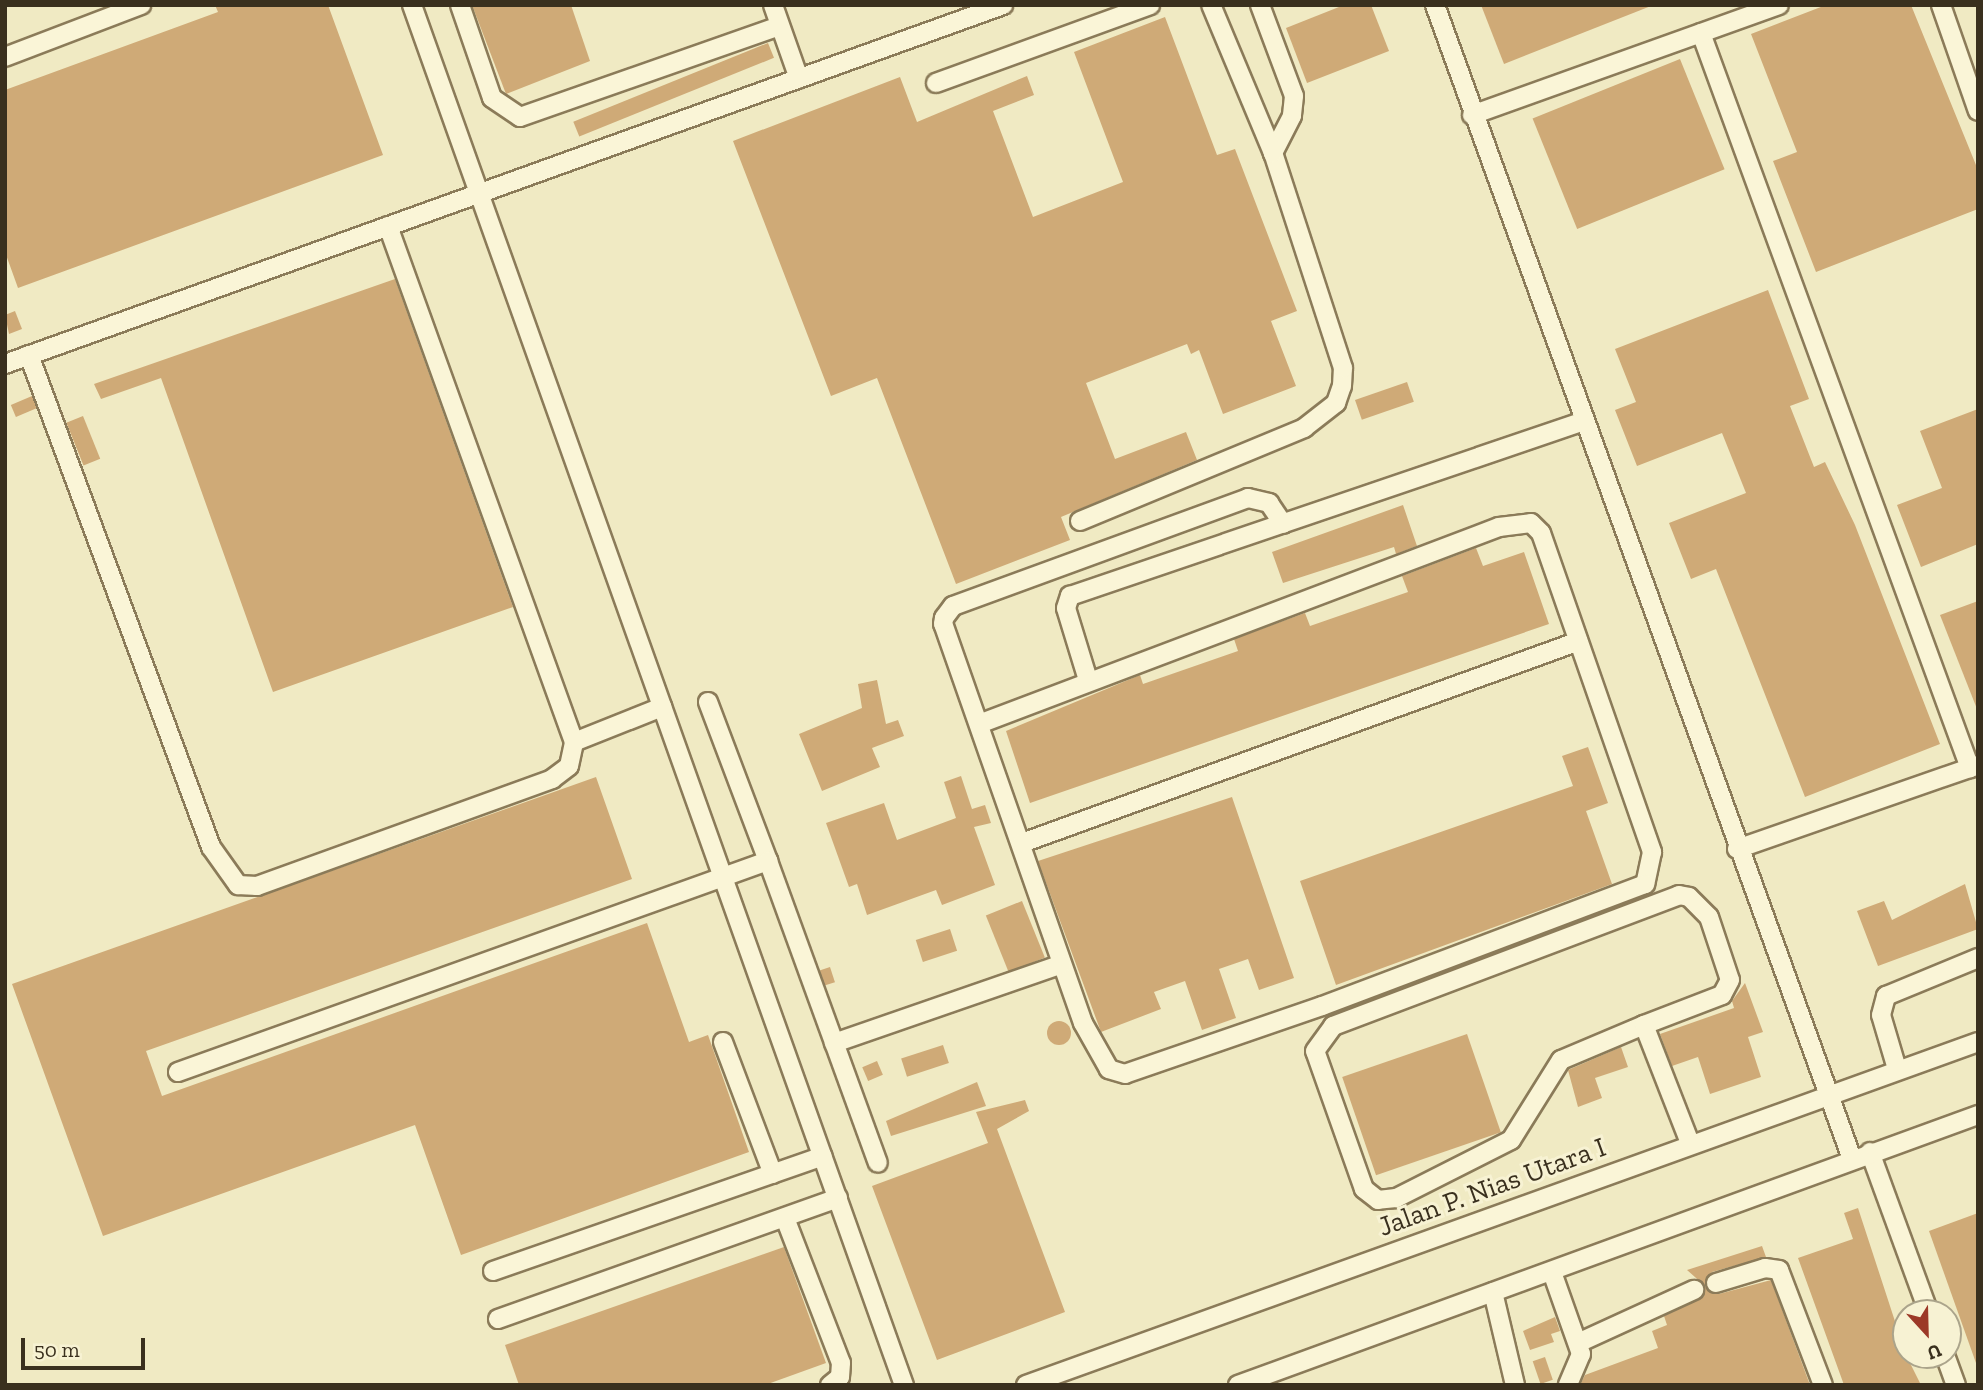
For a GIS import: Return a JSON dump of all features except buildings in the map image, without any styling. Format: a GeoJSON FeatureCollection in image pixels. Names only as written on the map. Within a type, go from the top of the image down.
{"type":"FeatureCollection","features":[{"type":"Feature","properties":{"kind":"street"},"geometry":{"type":"LineString","coordinates":[[5,57],[141,5]]}},
{"type":"Feature","properties":{"kind":"street"},"geometry":{"type":"LineString","coordinates":[[412,5],[904,1385]]}},
{"type":"Feature","properties":{"kind":"street"},"geometry":{"type":"LineString","coordinates":[[460,5],[492,98],[520,117],[780,26]]}},
{"type":"Feature","properties":{"kind":"street"},"geometry":{"type":"LineString","coordinates":[[773,5],[799,79]]}},
{"type":"Feature","properties":{"kind":"street"},"geometry":{"type":"LineString","coordinates":[[5,364],[1002,5]]}},
{"type":"Feature","properties":{"kind":"street"},"geometry":{"type":"LineString","coordinates":[[936,83],[1150,5]]}},
{"type":"Feature","properties":{"kind":"street"},"geometry":{"type":"LineString","coordinates":[[1080,521],[1304,428],[1336,403],[1343,368],[1273,153],[1211,5]]}},
{"type":"Feature","properties":{"kind":"street"},"geometry":{"type":"LineString","coordinates":[[1260,5],[1294,96],[1292,116],[1273,153]]}},
{"type":"Feature","properties":{"kind":"street"},"geometry":{"type":"LineString","coordinates":[[1435,5],[1581,422],[1852,1158]]}},
{"type":"Feature","properties":{"kind":"street"},"geometry":{"type":"LineString","coordinates":[[1472,115],[1779,5]]}},
{"type":"Feature","properties":{"kind":"street"},"geometry":{"type":"LineString","coordinates":[[1941,5],[1978,111]]}},
{"type":"Feature","properties":{"kind":"street"},"geometry":{"type":"LineString","coordinates":[[1701,33],[1974,767],[1737,849]]}},
{"type":"Feature","properties":{"kind":"street"},"geometry":{"type":"LineString","coordinates":[[29,355],[211,847],[238,885],[257,886],[552,779],[569,766],[574,742],[388,226]]}},
{"type":"Feature","properties":{"kind":"street"},"geometry":{"type":"LineString","coordinates":[[1088,680],[1066,608],[1070,596],[1581,422]]}},
{"type":"Feature","properties":{"kind":"street"},"geometry":{"type":"LineString","coordinates":[[979,724],[1088,680],[1522,522],[1541,533],[1652,852],[1640,889],[1125,1074],[1101,1059],[1062,964],[1022,843],[979,724],[943,624],[953,606],[1248,498],[1269,503],[1283,524]]}},
{"type":"Feature","properties":{"kind":"street"},"geometry":{"type":"LineString","coordinates":[[1022,843],[1579,641]]}},
{"type":"Feature","properties":{"kind":"street"},"geometry":{"type":"LineString","coordinates":[[708,702],[878,1163]]}},
{"type":"Feature","properties":{"kind":"street"},"geometry":{"type":"LineString","coordinates":[[574,742],[662,707]]}},
{"type":"Feature","properties":{"kind":"street"},"geometry":{"type":"LineString","coordinates":[[178,1072],[768,861]]}},
{"type":"Feature","properties":{"kind":"street"},"geometry":{"type":"LineString","coordinates":[[1679,895],[1689,897],[1709,917],[1730,980],[1722,995],[1644,1025],[1562,1060],[1511,1140],[1395,1198],[1378,1200],[1364,1189],[1315,1051],[1333,1026],[1679,895]]}},
{"type":"Feature","properties":{"kind":"street"},"geometry":{"type":"LineString","coordinates":[[1897,1069],[1881,1015],[1886,996],[1978,958]]}},
{"type":"Feature","properties":{"kind":"street"},"geometry":{"type":"LineString","coordinates":[[834,1043],[1062,964]]}},
{"type":"Feature","properties":{"kind":"street"},"geometry":{"type":"LineString","coordinates":[[1644,1025],[1690,1143]]}},
{"type":"Feature","properties":{"kind":"street"},"geometry":{"type":"LineString","coordinates":[[723,1042],[773,1174]]}},
{"type":"Feature","properties":{"kind":"street","name":"Jalan P. Nias Utara I"},"geometry":{"type":"LineString","coordinates":[[1026,1385],[1826,1093],[1978,1042]]}},
{"type":"Feature","properties":{"kind":"street"},"geometry":{"type":"LineString","coordinates":[[1238,1385],[1260,1381],[1852,1158],[1978,1115]]}},
{"type":"Feature","properties":{"kind":"street"},"geometry":{"type":"LineString","coordinates":[[1870,1152],[1924,1299]]}},
{"type":"Feature","properties":{"kind":"street"},"geometry":{"type":"LineString","coordinates":[[493,1271],[823,1156]]}},
{"type":"Feature","properties":{"kind":"street"},"geometry":{"type":"LineString","coordinates":[[498,1319],[838,1198]]}},
{"type":"Feature","properties":{"kind":"street"},"geometry":{"type":"LineString","coordinates":[[785,1218],[841,1363],[840,1377],[830,1385]]}},
{"type":"Feature","properties":{"kind":"street"},"geometry":{"type":"LineString","coordinates":[[1716,1283],[1765,1268],[1779,1270],[1824,1385]]}},
{"type":"Feature","properties":{"kind":"street"},"geometry":{"type":"LineString","coordinates":[[1552,1272],[1578,1343],[1581,1362],[1568,1385]]}},
{"type":"Feature","properties":{"kind":"street"},"geometry":{"type":"LineString","coordinates":[[1578,1343],[1694,1290]]}},
{"type":"Feature","properties":{"kind":"street"},"geometry":{"type":"LineString","coordinates":[[1493,1292],[1515,1385]]}}]}
